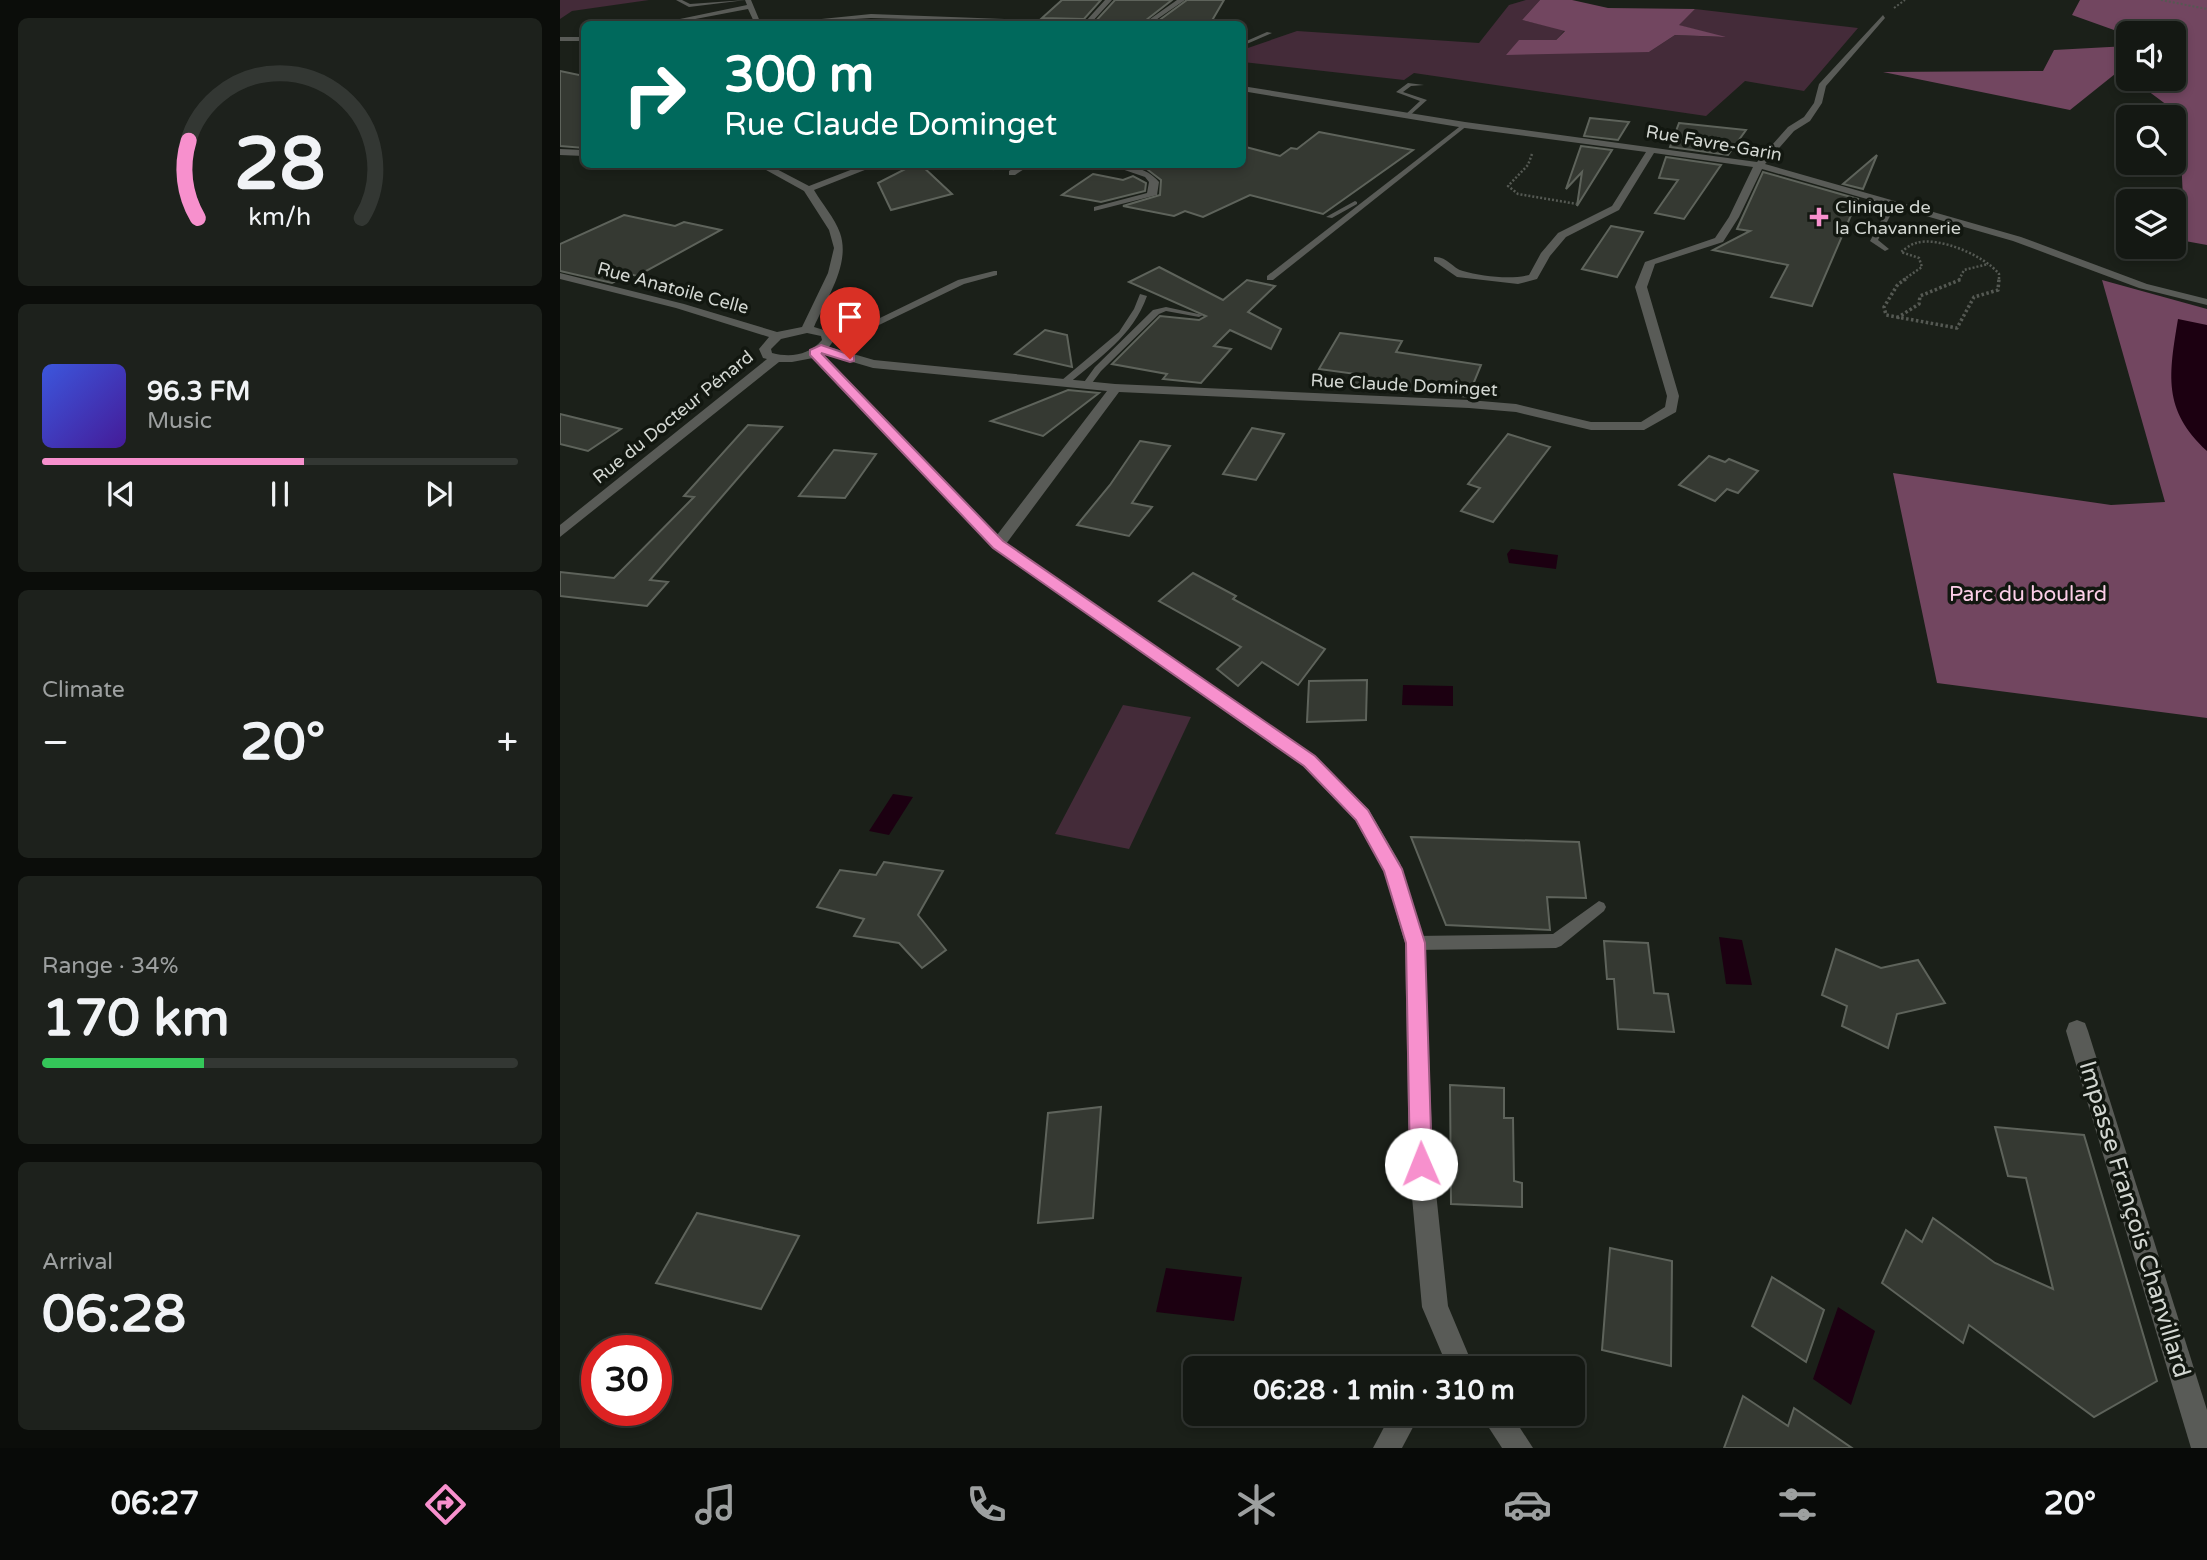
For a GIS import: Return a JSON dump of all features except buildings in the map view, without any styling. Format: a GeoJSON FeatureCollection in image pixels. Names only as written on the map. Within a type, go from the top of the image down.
{"type":"FeatureCollection","features":[{"type":"Feature","properties":{"kind":"street"},"geometry":{"type":"LineString","coordinates":[[1090,21],[1108,0]]}},
{"type":"Feature","properties":{"kind":"street"},"geometry":{"type":"LineString","coordinates":[[1150,21],[1182,0]]}},
{"type":"Feature","properties":{"kind":"street"},"geometry":{"type":"LineString","coordinates":[[672,21],[747,3],[756,21]]}},
{"type":"Feature","properties":{"kind":"street"},"geometry":{"type":"LineString","coordinates":[[809,21],[863,16],[1003,21]]}},
{"type":"Feature","properties":{"kind":"street"},"geometry":{"type":"LineString","coordinates":[[1759,165],[1791,129],[1807,119],[1818,103],[1822,86],[1883,17]]}},
{"type":"Feature","properties":{"kind":"street"},"geometry":{"type":"LineString","coordinates":[[560,39],[581,39]]}},
{"type":"Feature","properties":{"kind":"street","name":"Rue Favre-Garin"},"geometry":{"type":"LineString","coordinates":[[1246,89],[1462,125],[1759,165],[2017,239],[2143,286],[2207,302]]}},
{"type":"Feature","properties":{"kind":"street"},"geometry":{"type":"LineString","coordinates":[[1438,259],[1457,274],[1518,281],[1534,278],[1545,255],[1562,235],[1616,208],[1652,150]]}},
{"type":"Feature","properties":{"kind":"street"},"geometry":{"type":"LineString","coordinates":[[560,152],[581,153]]}},
{"type":"Feature","properties":{"kind":"street","name":"Rue Claude Dominget"},"geometry":{"type":"LineString","coordinates":[[821,347],[873,364],[1115,388],[1469,404],[1516,408],[1591,426],[1644,426],[1671,409],[1673,396],[1641,287],[1650,262],[1718,240],[1734,217],[1759,165]]}},
{"type":"Feature","properties":{"kind":"street"},"geometry":{"type":"LineString","coordinates":[[767,168],[808,189],[834,230],[839,248],[833,273],[807,329]]}},
{"type":"Feature","properties":{"kind":"street"},"geometry":{"type":"LineString","coordinates":[[808,189],[865,168]]}},
{"type":"Feature","properties":{"kind":"street"},"geometry":{"type":"LineString","coordinates":[[1012,173],[1021,168]]}},
{"type":"Feature","properties":{"kind":"street"},"geometry":{"type":"LineString","coordinates":[[1098,209],[1152,195],[1154,182],[1148,175],[1124,168]]}},
{"type":"Feature","properties":{"kind":"street","name":"Rue Anatoile Celle"},"geometry":{"type":"LineString","coordinates":[[560,276],[680,306],[777,336]]}},
{"type":"Feature","properties":{"kind":"street"},"geometry":{"type":"LineString","coordinates":[[807,329],[826,334],[821,347],[789,359],[768,355],[765,349],[777,336],[807,329]]}},
{"type":"Feature","properties":{"kind":"street"},"geometry":{"type":"LineString","coordinates":[[821,347],[998,545],[1309,761],[1362,815],[1393,869],[1415,943],[1421,1164],[1435,1307],[1451,1356]]}},
{"type":"Feature","properties":{"kind":"street","name":"Rue du Docteur Pénard"},"geometry":{"type":"LineString","coordinates":[[560,532],[776,358]]}},
{"type":"Feature","properties":{"kind":"street"},"geometry":{"type":"LineString","coordinates":[[998,545],[1024,506],[1097,417],[1115,388]]}},
{"type":"Feature","properties":{"kind":"street","name":"Impasse François Chanvillard"},"geometry":{"type":"LineString","coordinates":[[2077,1031],[2205,1448]]}},
{"type":"Feature","properties":{"kind":"street"},"geometry":{"type":"LineString","coordinates":[[1387,1448],[1399,1426]]}},
{"type":"Feature","properties":{"kind":"street"},"geometry":{"type":"LineString","coordinates":[[1503,1426],[1519,1448]]}},
{"type":"Feature","properties":{"kind":"lane"},"geometry":{"type":"LineString","coordinates":[[678,0],[689,6],[747,3]]}},
{"type":"Feature","properties":{"kind":"lane"},"geometry":{"type":"LineString","coordinates":[[1246,43],[1269,33]]}},
{"type":"Feature","properties":{"kind":"lane"},"geometry":{"type":"LineString","coordinates":[[1407,116],[1424,100],[1399,92],[1410,84],[1421,85]]}},
{"type":"Feature","properties":{"kind":"lane"},"geometry":{"type":"LineString","coordinates":[[1330,217],[1351,206],[1462,125]]}},
{"type":"Feature","properties":{"kind":"lane"},"geometry":{"type":"LineString","coordinates":[[1270,278],[1462,125]]}},
{"type":"Feature","properties":{"kind":"lane"},"geometry":{"type":"LineString","coordinates":[[1885,249],[1874,241],[1893,204]]}},
{"type":"Feature","properties":{"kind":"lane"},"geometry":{"type":"LineString","coordinates":[[821,347],[961,282],[994,273]]}},
{"type":"Feature","properties":{"kind":"lane"},"geometry":{"type":"LineString","coordinates":[[1065,382],[1122,332],[1140,309],[1143,296]]}},
{"type":"Feature","properties":{"kind":"lane"},"geometry":{"type":"LineString","coordinates":[[1086,385],[1098,369],[1156,313],[1166,309],[1199,316]]}},
{"type":"Feature","properties":{"kind":"lane"},"geometry":{"type":"LineString","coordinates":[[1415,943],[1556,941],[1599,907]]}},
{"type":"Feature","properties":{"kind":"path"},"geometry":{"type":"LineString","coordinates":[[2161,0],[2207,9]]}},
{"type":"Feature","properties":{"kind":"path"},"geometry":{"type":"LineString","coordinates":[[1543,136],[1528,166],[1508,186],[1511,190],[1543,200],[1616,208]]}},
{"type":"Feature","properties":{"kind":"path"},"geometry":{"type":"LineString","coordinates":[[1920,242],[1945,244],[1989,263],[1999,274],[1998,290],[1974,297],[1957,328],[1896,318],[1883,313],[1884,307],[1903,278],[1922,267],[1919,258],[1901,252],[1920,242]]}},
{"type":"Feature","properties":{"kind":"path"},"geometry":{"type":"LineString","coordinates":[[1896,318],[1919,304],[1920,296],[1952,285],[1962,279],[1964,270],[1989,263]]}},
{"type":"Feature","properties":{"kind":"shaded area"},"geometry":{"type":"Polygon","coordinates":[[[560,0],[649,0],[572,11],[560,19],[560,0]]]}},
{"type":"Feature","properties":{"kind":"shaded area"},"geometry":{"type":"Polygon","coordinates":[[[1526,0],[1540,0],[1522,20],[1565,30],[1556,40],[1519,40],[1649,52],[1675,35],[1722,37],[1678,25],[1695,9],[1858,28],[1804,91],[1745,81],[1706,116],[1414,73],[1404,80],[1246,62],[1246,49],[1297,31],[1479,43],[1509,5],[1526,0]]]}},
{"type":"Feature","properties":{"kind":"shaded area"},"geometry":{"type":"Polygon","coordinates":[[[2178,319],[2207,325],[2207,451],[2182,421],[2172,390],[2172,357],[2178,319]]]}},
{"type":"Feature","properties":{"kind":"shaded area"},"geometry":{"type":"Polygon","coordinates":[[[1511,549],[1558,555],[1556,569],[1509,563],[1507,554],[1511,549]]]}},
{"type":"Feature","properties":{"kind":"shaded area"},"geometry":{"type":"Polygon","coordinates":[[[1403,685],[1453,686],[1453,706],[1402,705],[1403,685]]]}},
{"type":"Feature","properties":{"kind":"shaded area"},"geometry":{"type":"Polygon","coordinates":[[[1123,705],[1191,717],[1129,849],[1055,834],[1123,705]]]}},
{"type":"Feature","properties":{"kind":"shaded area"},"geometry":{"type":"Polygon","coordinates":[[[893,794],[913,797],[889,835],[869,831],[893,794]]]}},
{"type":"Feature","properties":{"kind":"shaded area"},"geometry":{"type":"Polygon","coordinates":[[[1719,937],[1742,940],[1752,985],[1726,984],[1719,937]]]}},
{"type":"Feature","properties":{"kind":"shaded area"},"geometry":{"type":"Polygon","coordinates":[[[1166,1268],[1242,1277],[1234,1321],[1156,1312],[1166,1268]]]}},
{"type":"Feature","properties":{"kind":"shaded area"},"geometry":{"type":"Polygon","coordinates":[[[1838,1307],[1875,1331],[1851,1405],[1813,1379],[1838,1307]]]}},
{"type":"Feature","properties":{"kind":"green space"},"geometry":{"type":"Polygon","coordinates":[[[1540,0],[1572,0],[1608,8],[1695,9],[1679,25],[1726,37],[1675,35],[1649,52],[1506,55],[1519,40],[1556,40],[1565,31],[1522,20],[1540,0]]]}},
{"type":"Feature","properties":{"kind":"green space"},"geometry":{"type":"Polygon","coordinates":[[[2080,0],[2207,0],[2207,245],[2186,241],[2186,189],[2183,189],[2182,175],[2186,175],[2186,105],[2167,105],[2148,91],[2186,91],[2186,21],[2116,21],[2116,31],[2072,15],[2080,0]]]}},
{"type":"Feature","properties":{"kind":"green space"},"geometry":{"type":"Polygon","coordinates":[[[2116,47],[2116,73],[2070,110],[1883,72],[2043,71],[2054,50],[2116,47]]]}},
{"type":"Feature","properties":{"kind":"green space","name":"Parc du boulard"},"geometry":{"type":"Polygon","coordinates":[[[2102,280],[2207,309],[2207,718],[1937,683],[1893,473],[2111,505],[2165,502],[2102,280]]]}},
{"type":"Feature","properties":{"kind":"place","name":"Clinique de la Chavannerie"},"geometry":{"type":"Point","coordinates":[1819,217]}},
{"type":"Feature","properties":{"kind":"route"},"geometry":{"type":"LineString","coordinates":[[850,359],[821,348],[814,352],[998,545],[1309,761],[1362,815],[1393,869],[1415,943],[1421,1164]]}}]}
